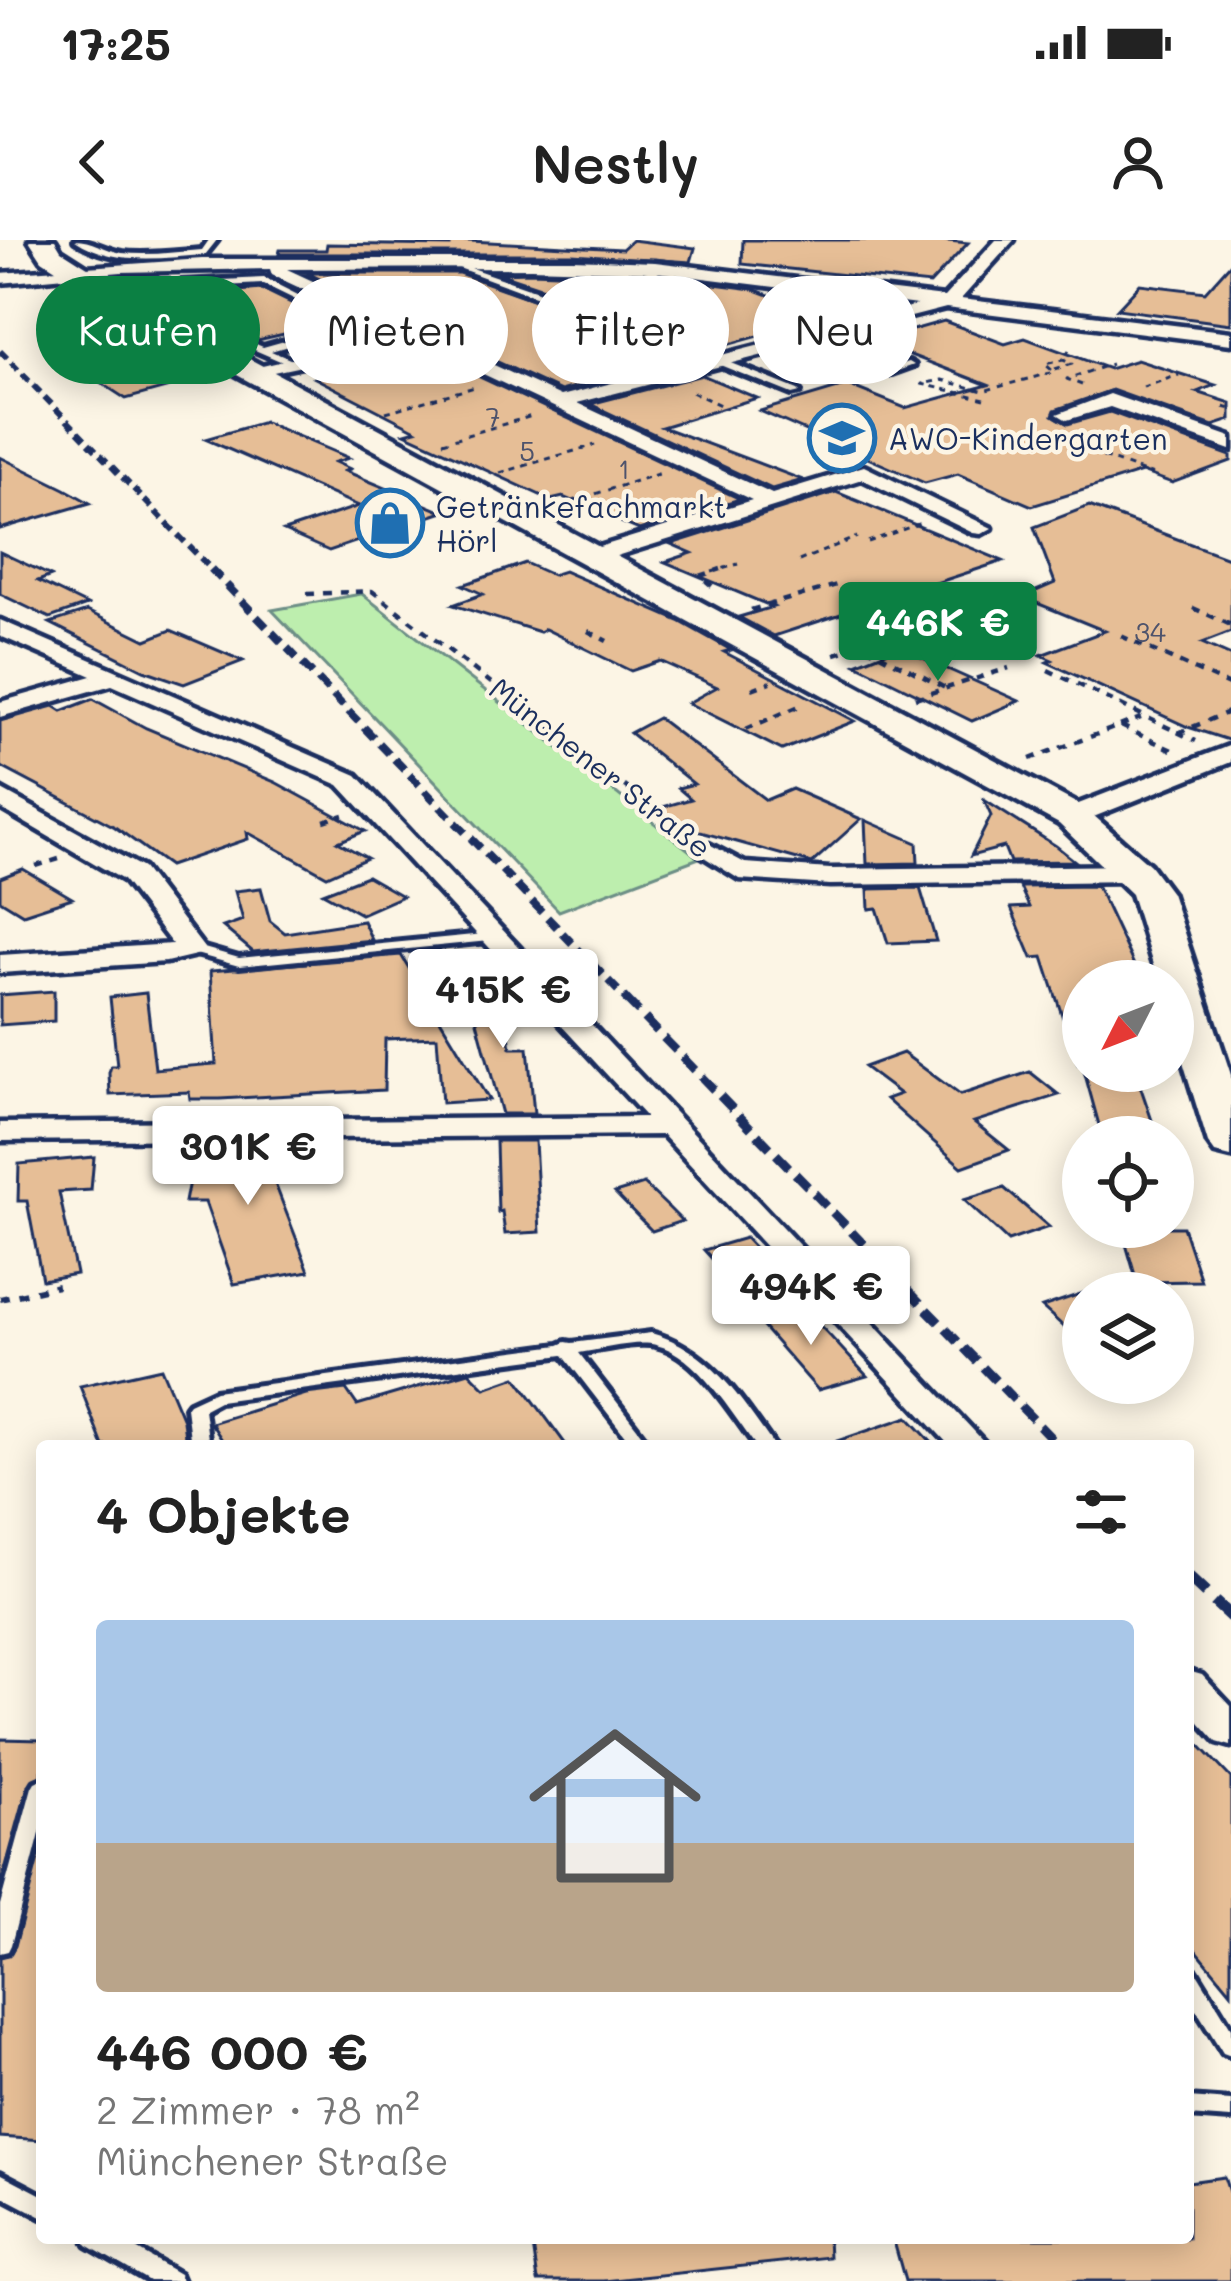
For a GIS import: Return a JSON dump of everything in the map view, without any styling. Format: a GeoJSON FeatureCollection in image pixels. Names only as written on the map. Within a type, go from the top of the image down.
{"type":"FeatureCollection","features":[{"type":"Feature","properties":{"kind":"main road"},"geometry":{"type":"LineString","coordinates":[[42,240],[51,255],[74,254],[112,276]]}},
{"type":"Feature","properties":{"kind":"main road"},"geometry":{"type":"LineString","coordinates":[[260,362],[594,556],[1072,816],[1136,873],[1151,893],[1231,1143]]}},
{"type":"Feature","properties":{"kind":"street"},"geometry":{"type":"LineString","coordinates":[[242,263],[249,240]]}},
{"type":"Feature","properties":{"kind":"street"},"geometry":{"type":"LineString","coordinates":[[917,310],[949,302],[1005,240]]}},
{"type":"Feature","properties":{"kind":"street"},"geometry":{"type":"LineString","coordinates":[[0,278],[74,254],[283,269],[561,262],[670,269],[1231,338]]}},
{"type":"Feature","properties":{"kind":"street"},"geometry":{"type":"LineString","coordinates":[[283,269],[296,276]]}},
{"type":"Feature","properties":{"kind":"street"},"geometry":{"type":"LineString","coordinates":[[260,362],[284,363]]}},
{"type":"Feature","properties":{"kind":"street"},"geometry":{"type":"LineString","coordinates":[[508,378],[771,501]]}},
{"type":"Feature","properties":{"kind":"street"},"geometry":{"type":"LineString","coordinates":[[559,402],[629,384]]}},
{"type":"Feature","properties":{"kind":"street"},"geometry":{"type":"LineString","coordinates":[[1067,414],[1110,400],[1231,444]]}},
{"type":"Feature","properties":{"kind":"street"},"geometry":{"type":"LineString","coordinates":[[594,556],[864,472],[981,528]]}},
{"type":"Feature","properties":{"kind":"street"},"geometry":{"type":"LineString","coordinates":[[0,627],[348,780],[964,1440]]}},
{"type":"Feature","properties":{"kind":"street"},"geometry":{"type":"LineString","coordinates":[[0,710],[116,677]]}},
{"type":"Feature","properties":{"kind":"street"},"geometry":{"type":"LineString","coordinates":[[1072,816],[1220,758]]}},
{"type":"Feature","properties":{"kind":"street"},"geometry":{"type":"LineString","coordinates":[[0,797],[133,874],[190,948],[0,964]]}},
{"type":"Feature","properties":{"kind":"street","name":"Münchener Straße"},"geometry":{"type":"LineString","coordinates":[[709,852],[739,871],[830,878],[1136,873]]}},
{"type":"Feature","properties":{"kind":"street"},"geometry":{"type":"LineString","coordinates":[[0,1132],[673,1126]]}},
{"type":"Feature","properties":{"kind":"street"},"geometry":{"type":"LineString","coordinates":[[1194,1691],[1231,1732]]}},
{"type":"Feature","properties":{"kind":"lane"},"geometry":{"type":"LineString","coordinates":[[74,254],[205,252],[213,240]]}},
{"type":"Feature","properties":{"kind":"lane"},"geometry":{"type":"LineString","coordinates":[[451,262],[545,297],[670,269]]}},
{"type":"Feature","properties":{"kind":"lane"},"geometry":{"type":"LineString","coordinates":[[260,280],[283,269]]}},
{"type":"Feature","properties":{"kind":"lane"},"geometry":{"type":"LineString","coordinates":[[264,280],[284,290]]}},
{"type":"Feature","properties":{"kind":"lane"},"geometry":{"type":"LineString","coordinates":[[260,362],[284,353]]}},
{"type":"Feature","properties":{"kind":"lane"},"geometry":{"type":"LineString","coordinates":[[729,365],[795,392]]}},
{"type":"Feature","properties":{"kind":"lane"},"geometry":{"type":"LineString","coordinates":[[190,948],[239,962],[494,937]]}},
{"type":"Feature","properties":{"kind":"lane"},"geometry":{"type":"LineString","coordinates":[[199,1440],[195,1407],[215,1396],[651,1338],[669,1340],[700,1366],[760,1440]]}},
{"type":"Feature","properties":{"kind":"lane"},"geometry":{"type":"LineString","coordinates":[[566,1347],[638,1440]]}},
{"type":"Feature","properties":{"kind":"lane"},"geometry":{"type":"LineString","coordinates":[[0,1945],[36,1809]]}},
{"type":"Feature","properties":{"kind":"lane"},"geometry":{"type":"LineString","coordinates":[[1194,1987],[1231,2047]]}},
{"type":"Feature","properties":{"kind":"lane"},"geometry":{"type":"LineString","coordinates":[[1194,2108],[1231,2110]]}},
{"type":"Feature","properties":{"kind":"lane"},"geometry":{"type":"LineString","coordinates":[[0,2182],[36,2203]]}},
{"type":"Feature","properties":{"kind":"lane"},"geometry":{"type":"LineString","coordinates":[[106,2244],[170,2281]]}},
{"type":"Feature","properties":{"kind":"path"},"geometry":{"type":"LineString","coordinates":[[1063,360],[1069,350]]}},
{"type":"Feature","properties":{"kind":"path"},"geometry":{"type":"LineString","coordinates":[[985,399],[922,384],[942,380],[983,391],[1072,364],[1063,360],[1044,365],[1054,369]]}},
{"type":"Feature","properties":{"kind":"path"},"geometry":{"type":"LineString","coordinates":[[386,412],[481,384]]}},
{"type":"Feature","properties":{"kind":"path"},"geometry":{"type":"LineString","coordinates":[[443,442],[540,414],[521,404]]}},
{"type":"Feature","properties":{"kind":"path"},"geometry":{"type":"LineString","coordinates":[[500,472],[630,436]]}},
{"type":"Feature","properties":{"kind":"path"},"geometry":{"type":"LineString","coordinates":[[1103,457],[1153,476]]}},
{"type":"Feature","properties":{"kind":"path"},"geometry":{"type":"LineString","coordinates":[[573,501],[691,464]]}},
{"type":"Feature","properties":{"kind":"path"},"geometry":{"type":"LineString","coordinates":[[868,542],[951,513]]}},
{"type":"Feature","properties":{"kind":"path"},"geometry":{"type":"LineString","coordinates":[[800,561],[857,537]]}},
{"type":"Feature","properties":{"kind":"path"},"geometry":{"type":"LineString","coordinates":[[680,603],[717,590],[700,576],[738,564]]}},
{"type":"Feature","properties":{"kind":"path"},"geometry":{"type":"LineString","coordinates":[[713,621],[840,584]]}},
{"type":"Feature","properties":{"kind":"path","name":"Münchener Straße"},"geometry":{"type":"LineString","coordinates":[[307,594],[372,590],[709,852]]}},
{"type":"Feature","properties":{"kind":"path"},"geometry":{"type":"LineString","coordinates":[[1193,608],[1231,625]]}},
{"type":"Feature","properties":{"kind":"path"},"geometry":{"type":"LineString","coordinates":[[796,666],[918,629]]}},
{"type":"Feature","properties":{"kind":"path"},"geometry":{"type":"LineString","coordinates":[[588,631],[607,641]]}},
{"type":"Feature","properties":{"kind":"path"},"geometry":{"type":"LineString","coordinates":[[1121,635],[1231,686]]}},
{"type":"Feature","properties":{"kind":"path"},"geometry":{"type":"LineString","coordinates":[[862,646],[946,688]]}},
{"type":"Feature","properties":{"kind":"path"},"geometry":{"type":"LineString","coordinates":[[878,710],[1009,668]]}},
{"type":"Feature","properties":{"kind":"path"},"geometry":{"type":"LineString","coordinates":[[1048,670],[1220,758]]}},
{"type":"Feature","properties":{"kind":"path"},"geometry":{"type":"LineString","coordinates":[[746,728],[838,689]]}},
{"type":"Feature","properties":{"kind":"path"},"geometry":{"type":"LineString","coordinates":[[1178,733],[1231,711]]}},
{"type":"Feature","properties":{"kind":"path"},"geometry":{"type":"LineString","coordinates":[[993,773],[1144,717]]}},
{"type":"Feature","properties":{"kind":"path"},"geometry":{"type":"LineString","coordinates":[[1121,726],[1220,758]]}},
{"type":"Feature","properties":{"kind":"path"},"geometry":{"type":"LineString","coordinates":[[0,1299],[58,1286]]}},
{"type":"Feature","properties":{"kind":"green space"},"geometry":{"type":"Polygon","coordinates":[[[361,594],[699,858],[559,911],[272,610],[361,594]]]}},
{"type":"Feature","properties":{"kind":"building"},"geometry":{"type":"Polygon","coordinates":[[[450,240],[622,249],[632,240],[695,248],[691,262],[572,254],[279,254],[280,250],[326,250],[327,244],[450,246],[450,240]]]}},
{"type":"Feature","properties":{"kind":"building"},"geometry":{"type":"Polygon","coordinates":[[[743,240],[968,243],[930,284],[917,283],[917,276],[855,276],[742,264],[743,240]]]}},
{"type":"Feature","properties":{"kind":"building"},"geometry":{"type":"Polygon","coordinates":[[[1231,263],[1231,324],[1117,309],[1140,284],[1205,292],[1231,263]]]}},
{"type":"Feature","properties":{"kind":"building"},"geometry":{"type":"Polygon","coordinates":[[[307,273],[467,276],[313,276],[307,273]]]}},
{"type":"Feature","properties":{"kind":"building"},"geometry":{"type":"Polygon","coordinates":[[[498,273],[610,275],[532,276],[532,284],[498,273]]]}},
{"type":"Feature","properties":{"kind":"building"},"geometry":{"type":"Polygon","coordinates":[[[729,286],[753,289],[753,338],[729,344],[729,286]]]}},
{"type":"Feature","properties":{"kind":"building"},"geometry":{"type":"Polygon","coordinates":[[[260,289],[284,300],[284,334],[260,340],[260,289]]]}},
{"type":"Feature","properties":{"kind":"building"},"geometry":{"type":"Polygon","coordinates":[[[508,290],[532,299],[532,378],[508,367],[508,290]]]}},
{"type":"Feature","properties":{"kind":"building"},"geometry":{"type":"Polygon","coordinates":[[[944,321],[1005,344],[1025,338],[1109,369],[1137,360],[1215,385],[1197,392],[1231,403],[1231,420],[1213,426],[1112,390],[1055,410],[1053,415],[1068,424],[1110,412],[1231,456],[1231,461],[1172,483],[1142,472],[1032,506],[958,474],[925,483],[760,411],[848,385],[905,408],[988,385],[917,358],[917,329],[944,321]]]}},
{"type":"Feature","properties":{"kind":"building"},"geometry":{"type":"Polygon","coordinates":[[[103,384],[181,384],[126,399],[103,384]]]}},
{"type":"Feature","properties":{"kind":"building"},"geometry":{"type":"Polygon","coordinates":[[[327,384],[495,384],[740,499],[639,530],[563,497],[551,500],[405,433],[416,430],[327,384]]]}},
{"type":"Feature","properties":{"kind":"building"},"geometry":{"type":"Polygon","coordinates":[[[546,384],[586,384],[561,391],[546,384]]]}},
{"type":"Feature","properties":{"kind":"building"},"geometry":{"type":"Polygon","coordinates":[[[667,384],[724,384],[757,398],[662,427],[803,480],[772,489],[590,404],[667,384]]]}},
{"type":"Feature","properties":{"kind":"building"},"geometry":{"type":"Polygon","coordinates":[[[264,422],[349,458],[335,462],[350,469],[345,471],[443,512],[329,551],[284,531],[359,506],[205,439],[264,422]]]}},
{"type":"Feature","properties":{"kind":"building"},"geometry":{"type":"Polygon","coordinates":[[[0,457],[65,489],[90,503],[0,529],[0,457]]]}},
{"type":"Feature","properties":{"kind":"building"},"geometry":{"type":"Polygon","coordinates":[[[836,492],[1003,561],[774,636],[739,617],[773,607],[665,562],[692,553],[671,544],[836,492]]]}},
{"type":"Feature","properties":{"kind":"building"},"geometry":{"type":"Polygon","coordinates":[[[1089,506],[1231,559],[1231,632],[1202,643],[1231,656],[1231,741],[1188,727],[1047,662],[1052,660],[1041,655],[1105,631],[1022,597],[1055,583],[1034,527],[1089,506]]]}},
{"type":"Feature","properties":{"kind":"building"},"geometry":{"type":"Polygon","coordinates":[[[0,552],[51,576],[38,581],[87,605],[50,618],[0,594],[0,552]]]}},
{"type":"Feature","properties":{"kind":"building"},"geometry":{"type":"Polygon","coordinates":[[[525,563],[552,575],[564,571],[679,621],[731,650],[724,652],[855,721],[782,750],[688,703],[717,687],[660,661],[631,671],[545,629],[540,632],[453,605],[483,594],[463,585],[525,563]]]}},
{"type":"Feature","properties":{"kind":"building"},"geometry":{"type":"Polygon","coordinates":[[[87,611],[146,640],[171,630],[243,661],[184,684],[144,670],[50,623],[87,611]]]}},
{"type":"Feature","properties":{"kind":"building"},"geometry":{"type":"Polygon","coordinates":[[[898,647],[1019,701],[972,721],[856,664],[898,647]]]}},
{"type":"Feature","properties":{"kind":"building"},"geometry":{"type":"Polygon","coordinates":[[[93,699],[146,728],[275,782],[365,831],[338,842],[367,858],[327,876],[247,832],[248,839],[169,866],[115,827],[0,766],[0,721],[54,706],[62,711],[93,699]]]}},
{"type":"Feature","properties":{"kind":"building"},"geometry":{"type":"Polygon","coordinates":[[[658,718],[766,800],[792,789],[861,819],[812,863],[686,828],[659,808],[691,799],[678,788],[694,784],[630,733],[658,718]]]}},
{"type":"Feature","properties":{"kind":"building"},"geometry":{"type":"Polygon","coordinates":[[[984,800],[1075,861],[1010,862],[1004,847],[971,856],[991,816],[984,800]]]}},
{"type":"Feature","properties":{"kind":"building"},"geometry":{"type":"Polygon","coordinates":[[[865,820],[917,843],[918,863],[867,864],[865,820]]]}},
{"type":"Feature","properties":{"kind":"building"},"geometry":{"type":"Polygon","coordinates":[[[23,869],[72,898],[23,914],[0,900],[0,878],[23,869]]]}},
{"type":"Feature","properties":{"kind":"building"},"geometry":{"type":"Polygon","coordinates":[[[367,876],[402,896],[361,914],[323,893],[367,876]]]}},
{"type":"Feature","properties":{"kind":"building"},"geometry":{"type":"Polygon","coordinates":[[[1097,886],[1132,960],[1062,960],[1062,1015],[1043,957],[1032,958],[1011,908],[1029,907],[1020,887],[1097,886]]]}},
{"type":"Feature","properties":{"kind":"building"},"geometry":{"type":"Polygon","coordinates":[[[261,888],[270,921],[285,933],[363,921],[372,940],[253,952],[223,927],[243,920],[235,891],[261,888]]]}},
{"type":"Feature","properties":{"kind":"building"},"geometry":{"type":"Polygon","coordinates":[[[920,888],[936,941],[888,943],[877,908],[869,909],[868,889],[920,888]]]}},
{"type":"Feature","properties":{"kind":"building"},"geometry":{"type":"Polygon","coordinates":[[[401,955],[489,1100],[442,1103],[437,1037],[385,1039],[384,1090],[220,1099],[190,1099],[189,1092],[110,1095],[109,1073],[111,1066],[117,1066],[110,997],[146,993],[155,1069],[216,1064],[210,971],[401,955]]]}},
{"type":"Feature","properties":{"kind":"building"},"geometry":{"type":"Polygon","coordinates":[[[500,979],[511,1048],[528,1048],[534,1114],[502,1114],[468,988],[500,979]]]}},
{"type":"Feature","properties":{"kind":"building"},"geometry":{"type":"Polygon","coordinates":[[[54,991],[54,1021],[0,1025],[0,995],[54,991]]]}},
{"type":"Feature","properties":{"kind":"building"},"geometry":{"type":"Polygon","coordinates":[[[903,1053],[960,1095],[1030,1072],[1059,1095],[974,1122],[1009,1150],[962,1167],[886,1099],[900,1094],[864,1067],[903,1053]]]}},
{"type":"Feature","properties":{"kind":"building"},"geometry":{"type":"Polygon","coordinates":[[[1090,1092],[1142,1092],[1150,1116],[1096,1116],[1090,1092]]]}},
{"type":"Feature","properties":{"kind":"building"},"geometry":{"type":"Polygon","coordinates":[[[496,1141],[535,1141],[540,1232],[505,1234],[502,1211],[498,1212],[496,1141]]]}},
{"type":"Feature","properties":{"kind":"building"},"geometry":{"type":"Polygon","coordinates":[[[179,1152],[313,1153],[309,1181],[274,1181],[309,1271],[234,1284],[205,1202],[185,1202],[189,1181],[173,1181],[179,1152]]]}},
{"type":"Feature","properties":{"kind":"building"},"geometry":{"type":"Polygon","coordinates":[[[94,1157],[91,1190],[59,1192],[76,1274],[42,1280],[27,1201],[18,1201],[19,1164],[94,1157]]]}},
{"type":"Feature","properties":{"kind":"building"},"geometry":{"type":"Polygon","coordinates":[[[644,1184],[682,1221],[652,1231],[615,1193],[644,1184]]]}},
{"type":"Feature","properties":{"kind":"building"},"geometry":{"type":"Polygon","coordinates":[[[1004,1188],[1049,1227],[1008,1241],[964,1200],[1004,1188]]]}},
{"type":"Feature","properties":{"kind":"building"},"geometry":{"type":"Polygon","coordinates":[[[745,1238],[765,1259],[724,1272],[704,1250],[745,1238]]]}},
{"type":"Feature","properties":{"kind":"building"},"geometry":{"type":"Polygon","coordinates":[[[1127,1248],[1190,1248],[1201,1281],[1194,1281],[1194,1272],[1134,1272],[1127,1248]]]}},
{"type":"Feature","properties":{"kind":"building"},"geometry":{"type":"Polygon","coordinates":[[[1062,1300],[1062,1325],[1042,1307],[1062,1300]]]}},
{"type":"Feature","properties":{"kind":"building"},"geometry":{"type":"Polygon","coordinates":[[[800,1305],[867,1376],[818,1390],[756,1319],[800,1305]]]}},
{"type":"Feature","properties":{"kind":"building"},"geometry":{"type":"Polygon","coordinates":[[[161,1368],[183,1420],[185,1437],[101,1440],[80,1386],[161,1368]]]}},
{"type":"Feature","properties":{"kind":"building"},"geometry":{"type":"Polygon","coordinates":[[[469,1372],[485,1388],[516,1377],[563,1440],[222,1440],[211,1423],[306,1394],[346,1389],[357,1405],[469,1372]]]}},
{"type":"Feature","properties":{"kind":"building"},"geometry":{"type":"Polygon","coordinates":[[[908,1417],[929,1440],[840,1440],[908,1417]]]}},
{"type":"Feature","properties":{"kind":"building"},"geometry":{"type":"Polygon","coordinates":[[[0,1739],[36,1740],[36,1780],[28,1786],[0,1888],[0,1739]]]}},
{"type":"Feature","properties":{"kind":"building"},"geometry":{"type":"Polygon","coordinates":[[[1194,1739],[1231,1778],[1231,1992],[1194,1947],[1194,1739]]]}},
{"type":"Feature","properties":{"kind":"building"},"geometry":{"type":"Polygon","coordinates":[[[36,1867],[36,2140],[0,2137],[0,1957],[9,1955],[36,1867]]]}},
{"type":"Feature","properties":{"kind":"building"},"geometry":{"type":"Polygon","coordinates":[[[1224,2177],[1231,2198],[1231,2281],[905,2281],[895,2244],[1194,2244],[1194,2181],[1224,2177]]]}},
{"type":"Feature","properties":{"kind":"building"},"geometry":{"type":"Polygon","coordinates":[[[533,2244],[828,2244],[829,2257],[604,2281],[538,2281],[533,2244]]]}},
{"type":"Feature","properties":{"kind":"railway"},"geometry":{"type":"LineString","coordinates":[[0,351],[214,572]]}},
{"type":"Feature","properties":{"kind":"railway"},"geometry":{"type":"LineString","coordinates":[[211,569],[629,1002]]}},
{"type":"Feature","properties":{"kind":"railway"},"geometry":{"type":"LineString","coordinates":[[626,999],[1053,1440]]}},
{"type":"Feature","properties":{"kind":"railway"},"geometry":{"type":"LineString","coordinates":[[1194,1583],[1231,1617]]}},
{"type":"Feature","properties":{"kind":"place","name":"AWO-Kindergarten"},"geometry":{"type":"Point","coordinates":[842,438]}},
{"type":"Feature","properties":{"kind":"place","name":"Getränkefachmarkt Hörl"},"geometry":{"type":"Point","coordinates":[390,523]}}]}
